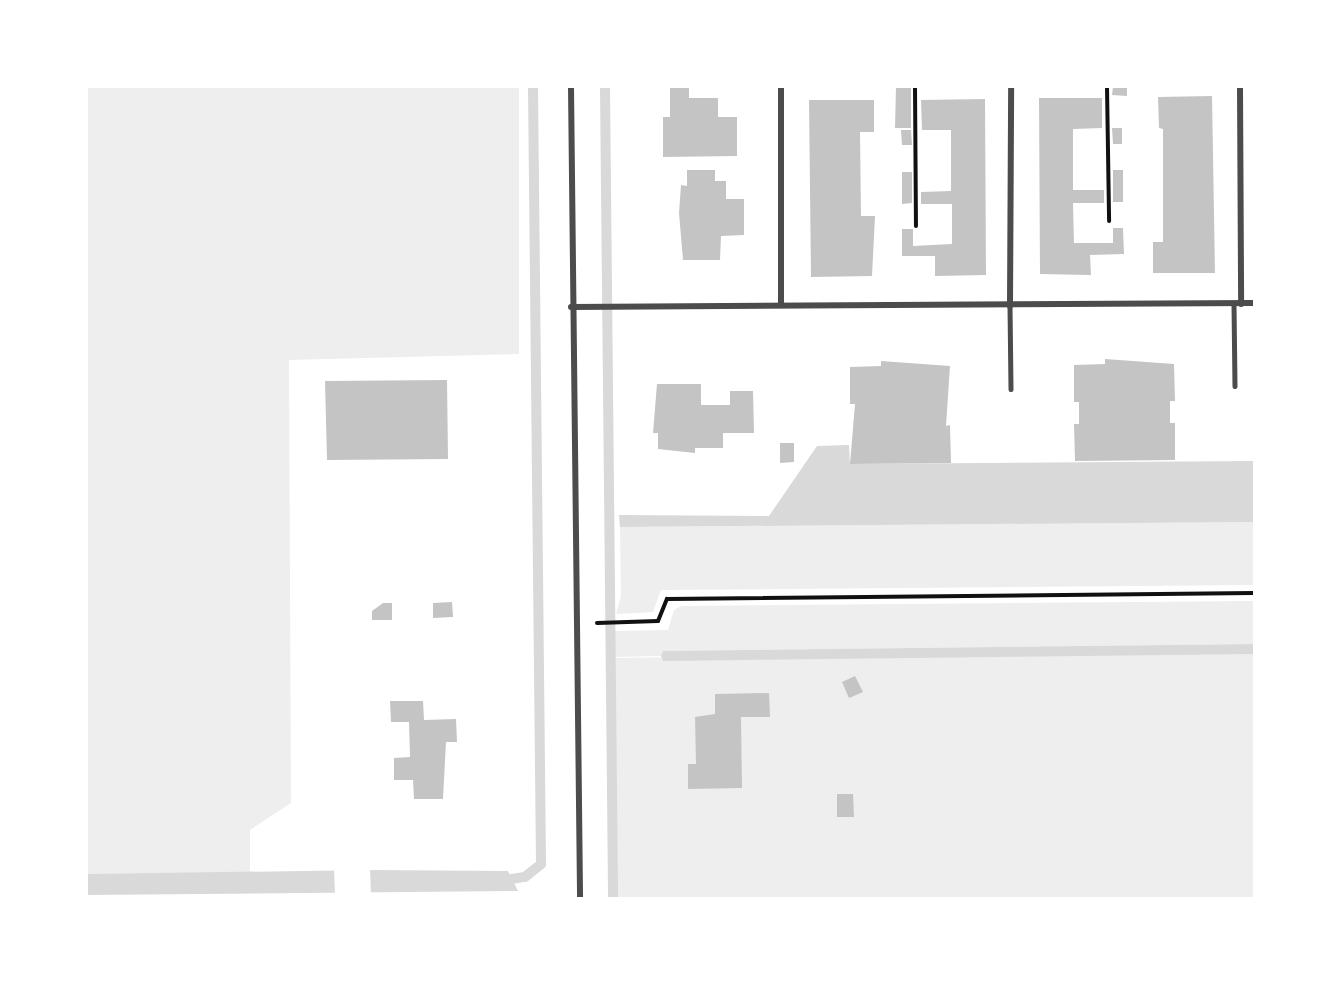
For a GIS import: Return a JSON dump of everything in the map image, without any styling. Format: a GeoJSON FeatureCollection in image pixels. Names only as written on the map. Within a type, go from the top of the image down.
{"type":"FeatureCollection","features":[{"type":"Feature","properties":{"kind":"street"},"geometry":{"type":"LineString","coordinates":[[571,87],[571,307],[580,898]]}},
{"type":"Feature","properties":{"kind":"street"},"geometry":{"type":"LineString","coordinates":[[780,87],[781,303]]}},
{"type":"Feature","properties":{"kind":"street"},"geometry":{"type":"LineString","coordinates":[[1010,306],[1011,87]]}},
{"type":"Feature","properties":{"kind":"street"},"geometry":{"type":"LineString","coordinates":[[1238,304],[1240,87]]}},
{"type":"Feature","properties":{"kind":"street"},"geometry":{"type":"LineString","coordinates":[[571,307],[781,303],[1010,306],[1254,303]]}},
{"type":"Feature","properties":{"kind":"lane"},"geometry":{"type":"LineString","coordinates":[[1235,386],[1238,304]]}},
{"type":"Feature","properties":{"kind":"lane"},"geometry":{"type":"LineString","coordinates":[[1010,306],[1011,389]]}},
{"type":"Feature","properties":{"kind":"path"},"geometry":{"type":"LineString","coordinates":[[915,87],[916,226]]}},
{"type":"Feature","properties":{"kind":"path"},"geometry":{"type":"LineString","coordinates":[[1107,87],[1109,221]]}},
{"type":"Feature","properties":{"kind":"path"},"geometry":{"type":"LineString","coordinates":[[612,622],[658,621],[667,599],[1254,593]]}},
{"type":"Feature","properties":{"kind":"shaded area"},"geometry":{"type":"Polygon","coordinates":[[[87,87],[519,87],[519,354],[289,360],[291,803],[250,830],[250,873],[87,874],[87,87]]]}},
{"type":"Feature","properties":{"kind":"shaded area"},"geometry":{"type":"Polygon","coordinates":[[[849,445],[850,464],[1254,461],[1254,522],[620,527],[619,515],[769,516],[817,446],[849,445]]]}},
{"type":"Feature","properties":{"kind":"shaded area"},"geometry":{"type":"Polygon","coordinates":[[[1254,522],[1254,585],[661,590],[653,612],[616,614],[621,596],[620,527],[1254,522]]]}},
{"type":"Feature","properties":{"kind":"shaded area"},"geometry":{"type":"Polygon","coordinates":[[[1254,601],[1254,644],[664,651],[661,656],[614,657],[613,631],[668,630],[674,610],[681,606],[1254,601]]]}},
{"type":"Feature","properties":{"kind":"shaded area"},"geometry":{"type":"Polygon","coordinates":[[[1254,644],[1254,654],[663,661],[661,656],[663,651],[1254,644]]]}},
{"type":"Feature","properties":{"kind":"shaded area"},"geometry":{"type":"Polygon","coordinates":[[[1254,651],[1254,898],[610,898],[608,658],[1254,651]]]}},
{"type":"Feature","properties":{"kind":"shaded area"},"geometry":{"type":"Polygon","coordinates":[[[370,870],[508,871],[518,891],[87,895],[87,874],[370,870]]]}},
{"type":"Feature","properties":{"kind":"pier"},"geometry":{"type":"Polygon","coordinates":[[[334,867],[370,867],[371,896],[335,896],[334,867]]]}},
{"type":"Feature","properties":{"kind":"building"},"geometry":{"type":"Polygon","coordinates":[[[670,87],[689,87],[689,98],[718,98],[718,117],[737,117],[737,156],[663,157],[663,117],[670,117],[670,87]]]}},
{"type":"Feature","properties":{"kind":"building"},"geometry":{"type":"Polygon","coordinates":[[[896,87],[911,87],[911,128],[895,128],[896,87]]]}},
{"type":"Feature","properties":{"kind":"building"},"geometry":{"type":"Polygon","coordinates":[[[1113,87],[1127,87],[1127,96],[1112,95],[1113,87]]]}},
{"type":"Feature","properties":{"kind":"building"},"geometry":{"type":"Polygon","coordinates":[[[1212,96],[1215,273],[1153,273],[1153,242],[1163,242],[1163,129],[1159,128],[1158,97],[1212,96]]]}},
{"type":"Feature","properties":{"kind":"building"},"geometry":{"type":"Polygon","coordinates":[[[1039,98],[1102,98],[1102,128],[1073,129],[1073,190],[1104,190],[1104,203],[1073,203],[1074,243],[1113,243],[1113,228],[1123,228],[1124,254],[1090,255],[1091,275],[1040,274],[1039,98]]]}},
{"type":"Feature","properties":{"kind":"building"},"geometry":{"type":"Polygon","coordinates":[[[985,99],[986,275],[935,276],[935,256],[902,256],[902,229],[913,229],[913,246],[952,244],[952,204],[921,204],[921,192],[951,191],[951,130],[922,130],[921,100],[985,99]]]}},
{"type":"Feature","properties":{"kind":"building"},"geometry":{"type":"Polygon","coordinates":[[[809,100],[874,100],[874,132],[860,132],[861,216],[875,216],[872,276],[811,277],[809,100]]]}},
{"type":"Feature","properties":{"kind":"building"},"geometry":{"type":"Polygon","coordinates":[[[1112,128],[1122,128],[1122,144],[1113,144],[1112,128]]]}},
{"type":"Feature","properties":{"kind":"building"},"geometry":{"type":"Polygon","coordinates":[[[901,130],[911,130],[912,145],[902,145],[901,130]]]}},
{"type":"Feature","properties":{"kind":"building"},"geometry":{"type":"Polygon","coordinates":[[[687,170],[715,170],[715,181],[726,181],[726,199],[744,199],[744,235],[721,236],[720,260],[683,260],[679,213],[681,185],[687,186],[687,170]]]}},
{"type":"Feature","properties":{"kind":"building"},"geometry":{"type":"Polygon","coordinates":[[[1113,170],[1123,170],[1123,202],[1113,202],[1113,170]]]}},
{"type":"Feature","properties":{"kind":"building"},"geometry":{"type":"Polygon","coordinates":[[[902,172],[912,172],[912,203],[902,204],[902,172]]]}},
{"type":"Feature","properties":{"kind":"building"},"geometry":{"type":"Polygon","coordinates":[[[1105,359],[1174,364],[1175,401],[1170,401],[1170,423],[1175,423],[1175,460],[1075,461],[1074,424],[1079,424],[1079,402],[1074,402],[1074,365],[1105,364],[1105,359]]]}},
{"type":"Feature","properties":{"kind":"building"},"geometry":{"type":"Polygon","coordinates":[[[881,361],[950,366],[946,426],[950,425],[951,463],[850,464],[855,404],[850,404],[850,367],[881,366],[881,361]]]}},
{"type":"Feature","properties":{"kind":"building"},"geometry":{"type":"Polygon","coordinates":[[[447,380],[448,459],[327,460],[325,381],[447,380]]]}},
{"type":"Feature","properties":{"kind":"building"},"geometry":{"type":"Polygon","coordinates":[[[657,384],[701,384],[701,405],[730,405],[730,391],[753,391],[754,433],[723,433],[723,448],[695,448],[695,453],[658,449],[658,433],[653,433],[657,384]]]}},
{"type":"Feature","properties":{"kind":"building"},"geometry":{"type":"Polygon","coordinates":[[[780,443],[794,443],[794,462],[780,463],[780,443]]]}},
{"type":"Feature","properties":{"kind":"building"},"geometry":{"type":"Polygon","coordinates":[[[452,602],[453,617],[433,618],[433,603],[452,602]]]}},
{"type":"Feature","properties":{"kind":"building"},"geometry":{"type":"Polygon","coordinates":[[[383,603],[392,603],[392,620],[372,620],[372,611],[383,603]]]}},
{"type":"Feature","properties":{"kind":"building"},"geometry":{"type":"Polygon","coordinates":[[[855,676],[863,692],[849,698],[842,682],[855,676]]]}},
{"type":"Feature","properties":{"kind":"building"},"geometry":{"type":"Polygon","coordinates":[[[769,693],[770,717],[741,717],[742,788],[688,789],[688,764],[696,764],[695,717],[715,714],[715,694],[769,693]]]}},
{"type":"Feature","properties":{"kind":"building"},"geometry":{"type":"Polygon","coordinates":[[[390,701],[423,701],[424,720],[456,719],[457,742],[446,742],[443,799],[414,799],[413,780],[394,780],[394,758],[410,757],[409,722],[391,722],[390,701]]]}},
{"type":"Feature","properties":{"kind":"building"},"geometry":{"type":"Polygon","coordinates":[[[837,794],[853,794],[854,817],[837,817],[837,794]]]}},
{"type":"Feature","properties":{"kind":"waterway"},"geometry":{"type":"LineString","coordinates":[[499,881],[525,877],[541,864],[533,87]]}},
{"type":"Feature","properties":{"kind":"waterway"},"geometry":{"type":"LineString","coordinates":[[605,87],[613,898]]}}]}
